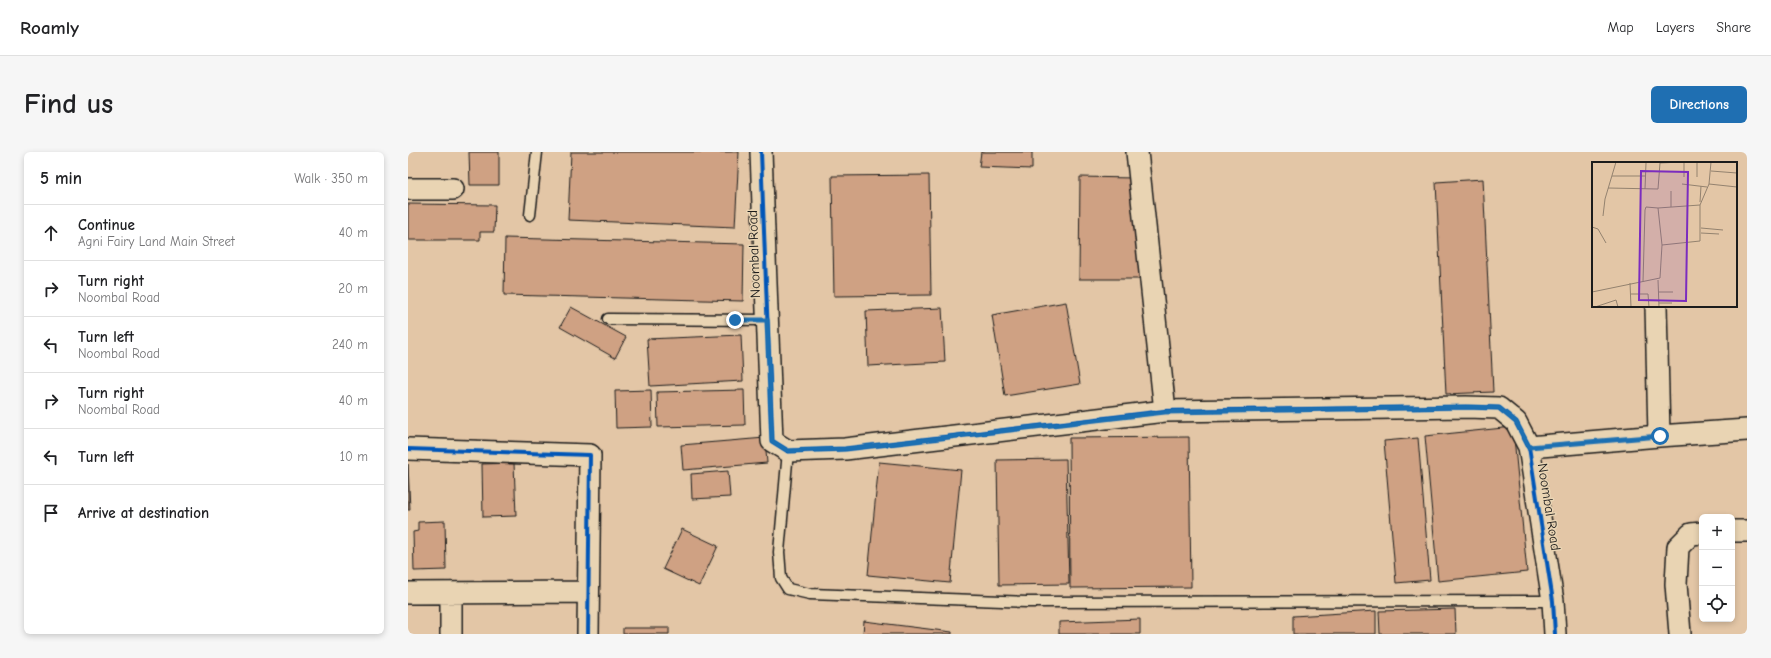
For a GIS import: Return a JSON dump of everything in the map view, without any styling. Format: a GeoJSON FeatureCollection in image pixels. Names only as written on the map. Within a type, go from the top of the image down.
{"type":"FeatureCollection","features":[{"type":"Feature","properties":{"kind":"street","name":"Noombal Road"},"geometry":{"type":"LineString","coordinates":[[761,152],[772,441],[788,451],[845,449],[1165,412],[1466,407],[1499,408],[1516,422],[1529,447],[1553,600],[1555,634]]}},
{"type":"Feature","properties":{"kind":"street"},"geometry":{"type":"LineString","coordinates":[[1138,152],[1165,412]]}},
{"type":"Feature","properties":{"kind":"street"},"geometry":{"type":"LineString","coordinates":[[408,189],[453,189]]}},
{"type":"Feature","properties":{"kind":"street"},"geometry":{"type":"LineString","coordinates":[[1656,307],[1660,436]]}},
{"type":"Feature","properties":{"kind":"street"},"geometry":{"type":"LineString","coordinates":[[1529,447],[1747,430]]}},
{"type":"Feature","properties":{"kind":"street"},"geometry":{"type":"LineString","coordinates":[[408,449],[590,455],[588,634]]}},
{"type":"Feature","properties":{"kind":"street"},"geometry":{"type":"LineString","coordinates":[[1735,531],[1747,531]]}},
{"type":"Feature","properties":{"kind":"street"},"geometry":{"type":"LineString","coordinates":[[1680,634],[1676,584],[1678,547],[1691,534],[1699,533]]}},
{"type":"Feature","properties":{"kind":"street"},"geometry":{"type":"LineString","coordinates":[[408,593],[588,592]]}},
{"type":"Feature","properties":{"kind":"street"},"geometry":{"type":"LineString","coordinates":[[451,593],[452,634]]}},
{"type":"Feature","properties":{"kind":"lane"},"geometry":{"type":"LineString","coordinates":[[530,215],[537,152]]}},
{"type":"Feature","properties":{"kind":"lane"},"geometry":{"type":"LineString","coordinates":[[608,319],[767,320]]}},
{"type":"Feature","properties":{"kind":"lane"},"geometry":{"type":"LineString","coordinates":[[788,451],[779,552],[781,578],[788,589],[810,594],[1027,602],[1553,600]]}},
{"type":"Feature","properties":{"kind":"building"},"geometry":{"type":"Polygon","coordinates":[[[469,152],[499,152],[499,185],[470,185],[469,152]]]}},
{"type":"Feature","properties":{"kind":"building"},"geometry":{"type":"Polygon","coordinates":[[[571,152],[739,152],[735,227],[568,220],[571,152]]]}},
{"type":"Feature","properties":{"kind":"building"},"geometry":{"type":"Polygon","coordinates":[[[981,152],[1032,152],[1032,169],[979,167],[981,152]]]}},
{"type":"Feature","properties":{"kind":"building"},"geometry":{"type":"Polygon","coordinates":[[[929,175],[931,295],[834,296],[832,176],[929,175]]]}},
{"type":"Feature","properties":{"kind":"building"},"geometry":{"type":"Polygon","coordinates":[[[1080,177],[1133,178],[1142,279],[1079,279],[1080,177]]]}},
{"type":"Feature","properties":{"kind":"building"},"geometry":{"type":"Polygon","coordinates":[[[1483,179],[1493,392],[1446,394],[1436,182],[1483,179]]]}},
{"type":"Feature","properties":{"kind":"building"},"geometry":{"type":"Polygon","coordinates":[[[408,204],[495,205],[494,232],[480,232],[480,240],[408,240],[408,204]]]}},
{"type":"Feature","properties":{"kind":"building"},"geometry":{"type":"Polygon","coordinates":[[[505,238],[744,244],[743,301],[504,295],[505,238]]]}},
{"type":"Feature","properties":{"kind":"building"},"geometry":{"type":"Polygon","coordinates":[[[1066,302],[1080,384],[1005,396],[992,315],[1066,302]]]}},
{"type":"Feature","properties":{"kind":"building"},"geometry":{"type":"Polygon","coordinates":[[[571,307],[626,337],[615,358],[560,327],[571,307]]]}},
{"type":"Feature","properties":{"kind":"building"},"geometry":{"type":"Polygon","coordinates":[[[942,308],[945,362],[868,366],[866,311],[942,308]]]}},
{"type":"Feature","properties":{"kind":"building"},"geometry":{"type":"Polygon","coordinates":[[[741,335],[743,381],[650,386],[647,339],[741,335]]]}},
{"type":"Feature","properties":{"kind":"building"},"geometry":{"type":"Polygon","coordinates":[[[651,390],[652,427],[616,428],[615,391],[651,390]]]}},
{"type":"Feature","properties":{"kind":"building"},"geometry":{"type":"Polygon","coordinates":[[[744,390],[745,425],[658,427],[657,392],[744,390]]]}},
{"type":"Feature","properties":{"kind":"building"},"geometry":{"type":"Polygon","coordinates":[[[1513,427],[1527,572],[1438,581],[1425,436],[1513,427]]]}},
{"type":"Feature","properties":{"kind":"building"},"geometry":{"type":"Polygon","coordinates":[[[1189,437],[1191,587],[1070,588],[1069,438],[1189,437]]]}},
{"type":"Feature","properties":{"kind":"building"},"geometry":{"type":"Polygon","coordinates":[[[765,438],[767,463],[683,470],[681,445],[765,438]]]}},
{"type":"Feature","properties":{"kind":"building"},"geometry":{"type":"Polygon","coordinates":[[[1418,438],[1430,580],[1396,583],[1384,441],[1418,438]]]}},
{"type":"Feature","properties":{"kind":"building"},"geometry":{"type":"Polygon","coordinates":[[[1066,459],[1069,584],[999,585],[997,460],[1066,459]]]}},
{"type":"Feature","properties":{"kind":"building"},"geometry":{"type":"Polygon","coordinates":[[[879,462],[961,470],[950,583],[868,575],[879,462]]]}},
{"type":"Feature","properties":{"kind":"building"},"geometry":{"type":"Polygon","coordinates":[[[514,463],[516,516],[483,517],[482,464],[514,463]]]}},
{"type":"Feature","properties":{"kind":"building"},"geometry":{"type":"Polygon","coordinates":[[[408,464],[410,510],[408,510],[408,464]]]}},
{"type":"Feature","properties":{"kind":"building"},"geometry":{"type":"Polygon","coordinates":[[[728,471],[730,497],[692,499],[691,474],[728,471]]]}},
{"type":"Feature","properties":{"kind":"building"},"geometry":{"type":"Polygon","coordinates":[[[445,521],[446,570],[414,571],[413,532],[418,531],[418,522],[445,521]]]}},
{"type":"Feature","properties":{"kind":"building"},"geometry":{"type":"Polygon","coordinates":[[[682,529],[718,546],[699,586],[663,569],[682,529]]]}},
{"type":"Feature","properties":{"kind":"building"},"geometry":{"type":"Polygon","coordinates":[[[1455,609],[1456,634],[1380,634],[1379,611],[1455,609]]]}},
{"type":"Feature","properties":{"kind":"building"},"geometry":{"type":"Polygon","coordinates":[[[1376,611],[1376,634],[1293,634],[1293,616],[1376,611]]]}},
{"type":"Feature","properties":{"kind":"building"},"geometry":{"type":"Polygon","coordinates":[[[1140,619],[1140,634],[1059,634],[1059,622],[1140,619]]]}},
{"type":"Feature","properties":{"kind":"building"},"geometry":{"type":"Polygon","coordinates":[[[864,621],[952,632],[952,634],[863,634],[864,621]]]}},
{"type":"Feature","properties":{"kind":"building"},"geometry":{"type":"Polygon","coordinates":[[[623,628],[669,628],[669,634],[623,634],[623,628]]]}},
{"type":"Feature","properties":{"kind":"cycle path"},"geometry":{"type":"LineString","coordinates":[[761,152],[772,441],[788,451],[845,449],[1165,411],[1466,407],[1499,408],[1516,422],[1529,447],[1553,601],[1555,634]]}},
{"type":"Feature","properties":{"kind":"cycle path"},"geometry":{"type":"LineString","coordinates":[[408,449],[590,455],[588,634]]}},
{"type":"Feature","properties":{"kind":"route"},"geometry":{"type":"LineString","coordinates":[[735,320],[767,320],[772,441],[788,451],[845,449],[1165,412],[1466,407],[1499,408],[1516,422],[1529,447],[1660,436]]}}]}
